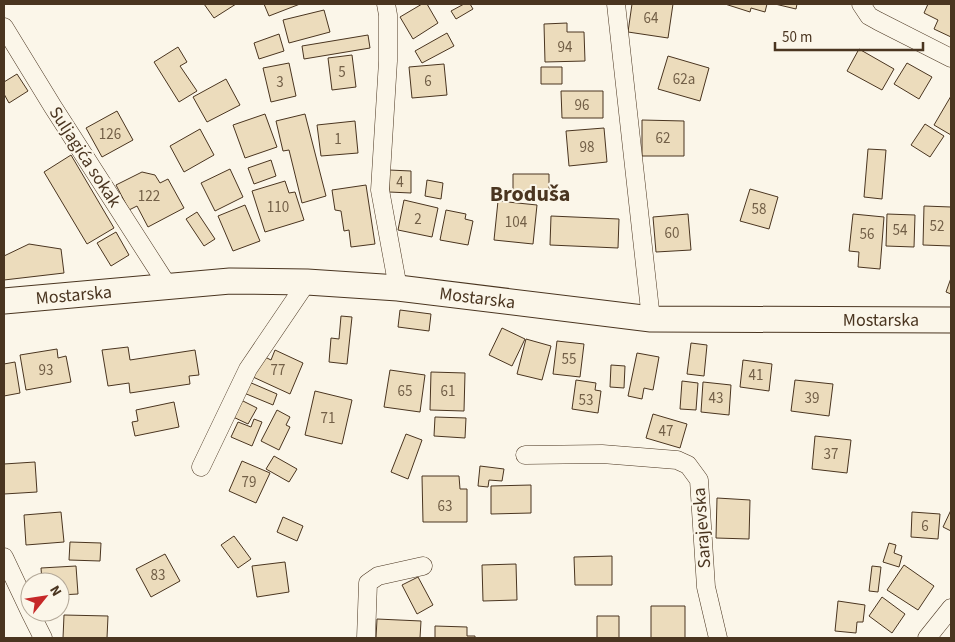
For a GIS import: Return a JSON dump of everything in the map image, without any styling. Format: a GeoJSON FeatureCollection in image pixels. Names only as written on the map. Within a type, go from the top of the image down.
{"type":"FeatureCollection","features":[{"type":"Feature","properties":{"kind":"main road","name":"Mostarska"},"geometry":{"type":"LineString","coordinates":[[4,301],[230,281],[307,282],[398,288],[651,319],[951,320]]}},
{"type":"Feature","properties":{"kind":"street"},"geometry":{"type":"LineString","coordinates":[[386,4],[388,16],[388,61],[380,190],[398,288]]}},
{"type":"Feature","properties":{"kind":"street"},"geometry":{"type":"LineString","coordinates":[[616,4],[651,319]]}},
{"type":"Feature","properties":{"kind":"street"},"geometry":{"type":"LineString","coordinates":[[861,4],[869,16],[951,58]]}},
{"type":"Feature","properties":{"kind":"street","name":"Suljagića sokak"},"geometry":{"type":"LineString","coordinates":[[4,27],[168,286]]}},
{"type":"Feature","properties":{"kind":"street"},"geometry":{"type":"LineString","coordinates":[[201,467],[248,369],[307,282]]}},
{"type":"Feature","properties":{"kind":"street","name":"Sarajevska"},"geometry":{"type":"LineString","coordinates":[[524,455],[602,454],[677,460],[688,465],[699,480],[706,587],[718,638]]}},
{"type":"Feature","properties":{"kind":"street"},"geometry":{"type":"LineString","coordinates":[[4,557],[20,591]]}},
{"type":"Feature","properties":{"kind":"street"},"geometry":{"type":"LineString","coordinates":[[366,638],[368,583],[378,576],[423,566]]}},
{"type":"Feature","properties":{"kind":"street"},"geometry":{"type":"LineString","coordinates":[[927,638],[951,608]]}},
{"type":"Feature","properties":{"kind":"street"},"geometry":{"type":"LineString","coordinates":[[35,622],[43,638]]}},
{"type":"Feature","properties":{"kind":"building"},"geometry":{"type":"Polygon","coordinates":[[[204,4],[236,4],[214,18],[204,4]]]}},
{"type":"Feature","properties":{"kind":"building"},"geometry":{"type":"Polygon","coordinates":[[[264,4],[300,4],[269,16],[264,4]]]}},
{"type":"Feature","properties":{"kind":"building"},"geometry":{"type":"Polygon","coordinates":[[[422,4],[427,4],[438,23],[413,39],[400,17],[422,4]]]}},
{"type":"Feature","properties":{"kind":"building"},"geometry":{"type":"Polygon","coordinates":[[[464,4],[470,4],[473,9],[456,19],[451,11],[464,4]]]}},
{"type":"Feature","properties":{"kind":"building"},"geometry":{"type":"Polygon","coordinates":[[[632,4],[673,4],[668,38],[628,32],[632,4]]]}},
{"type":"Feature","properties":{"kind":"building"},"geometry":{"type":"Polygon","coordinates":[[[725,4],[767,4],[765,12],[751,8],[750,12],[725,4]]]}},
{"type":"Feature","properties":{"kind":"building"},"geometry":{"type":"Polygon","coordinates":[[[775,4],[797,4],[796,9],[775,4]]]}},
{"type":"Feature","properties":{"kind":"building"},"geometry":{"type":"Polygon","coordinates":[[[928,4],[951,4],[951,37],[934,29],[938,20],[924,13],[928,4]]]}},
{"type":"Feature","properties":{"kind":"building"},"geometry":{"type":"Polygon","coordinates":[[[324,10],[330,32],[289,43],[283,20],[324,10]]]}},
{"type":"Feature","properties":{"kind":"building"},"geometry":{"type":"Polygon","coordinates":[[[567,23],[567,32],[584,32],[585,61],[545,62],[544,24],[567,23]]]}},
{"type":"Feature","properties":{"kind":"building"},"geometry":{"type":"Polygon","coordinates":[[[447,33],[454,46],[422,63],[415,51],[447,33]]]}},
{"type":"Feature","properties":{"kind":"building"},"geometry":{"type":"Polygon","coordinates":[[[279,34],[284,51],[259,59],[254,43],[279,34]]]}},
{"type":"Feature","properties":{"kind":"building"},"geometry":{"type":"Polygon","coordinates":[[[368,35],[370,48],[304,59],[302,46],[368,35]]]}},
{"type":"Feature","properties":{"kind":"building"},"geometry":{"type":"Polygon","coordinates":[[[178,47],[187,62],[180,66],[197,91],[179,102],[154,62],[178,47]]]}},
{"type":"Feature","properties":{"kind":"building"},"geometry":{"type":"Polygon","coordinates":[[[859,49],[894,69],[882,90],[847,71],[859,49]]]}},
{"type":"Feature","properties":{"kind":"building"},"geometry":{"type":"Polygon","coordinates":[[[352,55],[356,87],[332,90],[328,58],[352,55]]]}},
{"type":"Feature","properties":{"kind":"building"},"geometry":{"type":"Polygon","coordinates":[[[668,56],[709,68],[700,101],[658,89],[668,56]]]}},
{"type":"Feature","properties":{"kind":"building"},"geometry":{"type":"Polygon","coordinates":[[[289,63],[296,96],[271,102],[263,68],[289,63]]]}},
{"type":"Feature","properties":{"kind":"building"},"geometry":{"type":"Polygon","coordinates":[[[907,63],[932,77],[919,99],[894,84],[907,63]]]}},
{"type":"Feature","properties":{"kind":"building"},"geometry":{"type":"Polygon","coordinates":[[[444,64],[447,95],[412,98],[409,67],[444,64]]]}},
{"type":"Feature","properties":{"kind":"building"},"geometry":{"type":"Polygon","coordinates":[[[541,67],[562,67],[562,84],[541,84],[541,67]]]}},
{"type":"Feature","properties":{"kind":"building"},"geometry":{"type":"Polygon","coordinates":[[[17,74],[28,91],[9,103],[4,94],[4,82],[17,74]]]}},
{"type":"Feature","properties":{"kind":"building"},"geometry":{"type":"Polygon","coordinates":[[[226,79],[240,105],[207,122],[193,97],[226,79]]]}},
{"type":"Feature","properties":{"kind":"building"},"geometry":{"type":"Polygon","coordinates":[[[561,91],[603,91],[603,118],[562,118],[561,91]]]}},
{"type":"Feature","properties":{"kind":"building"},"geometry":{"type":"Polygon","coordinates":[[[951,96],[951,135],[934,125],[951,96]]]}},
{"type":"Feature","properties":{"kind":"building"},"geometry":{"type":"Polygon","coordinates":[[[117,111],[133,140],[102,157],[86,128],[117,111]]]}},
{"type":"Feature","properties":{"kind":"building"},"geometry":{"type":"Polygon","coordinates":[[[265,114],[277,147],[245,158],[233,125],[265,114]]]}},
{"type":"Feature","properties":{"kind":"building"},"geometry":{"type":"Polygon","coordinates":[[[305,114],[326,196],[302,203],[289,150],[283,151],[276,121],[305,114]]]}},
{"type":"Feature","properties":{"kind":"building"},"geometry":{"type":"Polygon","coordinates":[[[642,120],[684,121],[684,156],[642,156],[642,120]]]}},
{"type":"Feature","properties":{"kind":"building"},"geometry":{"type":"Polygon","coordinates":[[[355,121],[358,153],[321,156],[317,125],[355,121]]]}},
{"type":"Feature","properties":{"kind":"building"},"geometry":{"type":"Polygon","coordinates":[[[925,124],[944,136],[930,157],[911,145],[925,124]]]}},
{"type":"Feature","properties":{"kind":"building"},"geometry":{"type":"Polygon","coordinates":[[[604,128],[607,162],[569,166],[566,131],[604,128]]]}},
{"type":"Feature","properties":{"kind":"building"},"geometry":{"type":"Polygon","coordinates":[[[200,129],[214,155],[184,172],[170,146],[200,129]]]}},
{"type":"Feature","properties":{"kind":"building"},"geometry":{"type":"Polygon","coordinates":[[[868,149],[886,150],[882,199],[864,197],[868,149]]]}},
{"type":"Feature","properties":{"kind":"building"},"geometry":{"type":"Polygon","coordinates":[[[71,155],[114,228],[87,244],[44,172],[71,155]]]}},
{"type":"Feature","properties":{"kind":"building"},"geometry":{"type":"Polygon","coordinates":[[[271,160],[276,176],[254,184],[248,168],[271,160]]]}},
{"type":"Feature","properties":{"kind":"building"},"geometry":{"type":"Polygon","coordinates":[[[230,169],[243,197],[215,211],[201,183],[230,169]]]}},
{"type":"Feature","properties":{"kind":"building"},"geometry":{"type":"Polygon","coordinates":[[[389,170],[411,171],[411,193],[389,192],[389,170]]]}},
{"type":"Feature","properties":{"kind":"building"},"geometry":{"type":"Polygon","coordinates":[[[142,172],[155,175],[160,183],[168,179],[184,208],[148,227],[137,206],[129,210],[116,185],[142,172]]]}},
{"type":"Feature","properties":{"kind":"building"},"geometry":{"type":"Polygon","coordinates":[[[513,174],[549,174],[549,191],[513,191],[513,174]]]}},
{"type":"Feature","properties":{"kind":"building"},"geometry":{"type":"Polygon","coordinates":[[[427,180],[443,183],[441,199],[425,196],[427,180]]]}},
{"type":"Feature","properties":{"kind":"building"},"geometry":{"type":"Polygon","coordinates":[[[285,181],[289,193],[295,192],[304,220],[265,232],[252,191],[285,181]]]}},
{"type":"Feature","properties":{"kind":"building"},"geometry":{"type":"Polygon","coordinates":[[[366,185],[375,244],[351,247],[349,230],[344,231],[341,211],[335,210],[332,190],[366,185]]]}},
{"type":"Feature","properties":{"kind":"building"},"geometry":{"type":"Polygon","coordinates":[[[750,189],[778,197],[769,229],[740,221],[750,189]]]}},
{"type":"Feature","properties":{"kind":"building"},"geometry":{"type":"Polygon","coordinates":[[[404,200],[438,208],[432,237],[398,230],[404,200]]]}},
{"type":"Feature","properties":{"kind":"building"},"geometry":{"type":"Polygon","coordinates":[[[498,201],[537,205],[533,244],[494,240],[498,201]]]}},
{"type":"Feature","properties":{"kind":"building"},"geometry":{"type":"Polygon","coordinates":[[[245,205],[260,241],[233,251],[218,216],[245,205]]]}},
{"type":"Feature","properties":{"kind":"building"},"geometry":{"type":"Polygon","coordinates":[[[924,206],[951,207],[951,246],[923,245],[924,206]]]}},
{"type":"Feature","properties":{"kind":"building"},"geometry":{"type":"Polygon","coordinates":[[[446,210],[466,214],[465,219],[473,221],[468,245],[440,240],[446,210]]]}},
{"type":"Feature","properties":{"kind":"building"},"geometry":{"type":"Polygon","coordinates":[[[197,212],[215,239],[204,246],[186,219],[197,212]]]}},
{"type":"Feature","properties":{"kind":"building"},"geometry":{"type":"Polygon","coordinates":[[[688,214],[691,250],[656,252],[653,217],[688,214]]]}},
{"type":"Feature","properties":{"kind":"building"},"geometry":{"type":"Polygon","coordinates":[[[853,214],[884,217],[880,269],[858,267],[859,252],[849,251],[853,214]]]}},
{"type":"Feature","properties":{"kind":"building"},"geometry":{"type":"Polygon","coordinates":[[[887,214],[915,215],[914,247],[886,246],[887,214]]]}},
{"type":"Feature","properties":{"kind":"building"},"geometry":{"type":"Polygon","coordinates":[[[551,216],[619,219],[618,248],[550,245],[551,216]]]}},
{"type":"Feature","properties":{"kind":"building"},"geometry":{"type":"Polygon","coordinates":[[[116,232],[129,255],[111,266],[97,243],[116,232]]]}},
{"type":"Feature","properties":{"kind":"building"},"geometry":{"type":"Polygon","coordinates":[[[29,244],[61,249],[64,273],[4,280],[4,256],[29,244]]]}},
{"type":"Feature","properties":{"kind":"building"},"geometry":{"type":"Polygon","coordinates":[[[951,278],[951,294],[946,292],[951,278]]]}},
{"type":"Feature","properties":{"kind":"building"},"geometry":{"type":"Polygon","coordinates":[[[400,310],[431,314],[429,331],[398,327],[400,310]]]}},
{"type":"Feature","properties":{"kind":"building"},"geometry":{"type":"Polygon","coordinates":[[[341,316],[352,317],[347,364],[329,362],[331,338],[339,339],[341,316]]]}},
{"type":"Feature","properties":{"kind":"building"},"geometry":{"type":"Polygon","coordinates":[[[502,328],[525,339],[512,366],[489,355],[502,328]]]}},
{"type":"Feature","properties":{"kind":"building"},"geometry":{"type":"Polygon","coordinates":[[[526,339],[551,346],[542,380],[517,374],[526,339]]]}},
{"type":"Feature","properties":{"kind":"building"},"geometry":{"type":"Polygon","coordinates":[[[557,341],[584,344],[580,377],[553,374],[557,341]]]}},
{"type":"Feature","properties":{"kind":"building"},"geometry":{"type":"Polygon","coordinates":[[[691,343],[707,345],[704,376],[687,374],[691,343]]]}},
{"type":"Feature","properties":{"kind":"building"},"geometry":{"type":"Polygon","coordinates":[[[128,347],[130,360],[195,350],[199,375],[189,376],[190,384],[130,393],[129,383],[108,386],[102,350],[128,347]]]}},
{"type":"Feature","properties":{"kind":"building"},"geometry":{"type":"Polygon","coordinates":[[[57,349],[58,358],[66,356],[71,382],[26,390],[20,355],[57,349]]]}},
{"type":"Feature","properties":{"kind":"building"},"geometry":{"type":"Polygon","coordinates":[[[275,350],[303,363],[290,394],[253,377],[263,356],[271,360],[275,350]]]}},
{"type":"Feature","properties":{"kind":"building"},"geometry":{"type":"Polygon","coordinates":[[[637,353],[659,357],[653,390],[644,388],[642,399],[628,396],[637,353]]]}},
{"type":"Feature","properties":{"kind":"building"},"geometry":{"type":"Polygon","coordinates":[[[743,360],[772,364],[769,391],[740,387],[743,360]]]}},
{"type":"Feature","properties":{"kind":"building"},"geometry":{"type":"Polygon","coordinates":[[[15,362],[20,393],[4,396],[4,364],[15,362]]]}},
{"type":"Feature","properties":{"kind":"building"},"geometry":{"type":"Polygon","coordinates":[[[611,365],[625,366],[624,388],[610,387],[611,365]]]}},
{"type":"Feature","properties":{"kind":"building"},"geometry":{"type":"Polygon","coordinates":[[[390,370],[425,375],[420,412],[384,407],[390,370]]]}},
{"type":"Feature","properties":{"kind":"building"},"geometry":{"type":"Polygon","coordinates":[[[431,372],[465,373],[464,411],[430,410],[431,372]]]}},
{"type":"Feature","properties":{"kind":"building"},"geometry":{"type":"Polygon","coordinates":[[[576,380],[596,383],[595,390],[601,391],[598,413],[572,409],[576,380]]]}},
{"type":"Feature","properties":{"kind":"building"},"geometry":{"type":"Polygon","coordinates":[[[795,380],[833,384],[829,416],[791,411],[795,380]]]}},
{"type":"Feature","properties":{"kind":"building"},"geometry":{"type":"Polygon","coordinates":[[[682,381],[698,383],[696,410],[680,409],[682,381]]]}},
{"type":"Feature","properties":{"kind":"building"},"geometry":{"type":"Polygon","coordinates":[[[249,382],[277,394],[273,405],[244,393],[249,382]]]}},
{"type":"Feature","properties":{"kind":"building"},"geometry":{"type":"Polygon","coordinates":[[[703,382],[731,385],[729,415],[701,412],[703,382]]]}},
{"type":"Feature","properties":{"kind":"building"},"geometry":{"type":"Polygon","coordinates":[[[315,391],[352,400],[342,444],[305,435],[315,391]]]}},
{"type":"Feature","properties":{"kind":"building"},"geometry":{"type":"Polygon","coordinates":[[[237,398],[257,408],[248,424],[229,415],[237,398]]]}},
{"type":"Feature","properties":{"kind":"building"},"geometry":{"type":"Polygon","coordinates":[[[174,402],[179,427],[135,436],[132,422],[138,421],[136,410],[174,402]]]}},
{"type":"Feature","properties":{"kind":"building"},"geometry":{"type":"Polygon","coordinates":[[[277,410],[290,417],[286,425],[290,427],[279,450],[261,441],[277,410]]]}},
{"type":"Feature","properties":{"kind":"building"},"geometry":{"type":"Polygon","coordinates":[[[653,414],[687,424],[680,448],[646,438],[653,414]]]}},
{"type":"Feature","properties":{"kind":"building"},"geometry":{"type":"Polygon","coordinates":[[[435,417],[466,418],[465,438],[434,436],[435,417]]]}},
{"type":"Feature","properties":{"kind":"building"},"geometry":{"type":"Polygon","coordinates":[[[254,419],[262,422],[252,446],[231,437],[238,422],[251,427],[254,419]]]}},
{"type":"Feature","properties":{"kind":"building"},"geometry":{"type":"Polygon","coordinates":[[[406,434],[422,440],[408,479],[391,472],[406,434]]]}},
{"type":"Feature","properties":{"kind":"building"},"geometry":{"type":"Polygon","coordinates":[[[815,436],[851,440],[847,473],[812,469],[815,436]]]}},
{"type":"Feature","properties":{"kind":"building"},"geometry":{"type":"Polygon","coordinates":[[[274,456],[297,469],[289,482],[266,469],[274,456]]]}},
{"type":"Feature","properties":{"kind":"building"},"geometry":{"type":"Polygon","coordinates":[[[242,461],[270,473],[256,503],[229,491],[242,461]]]}},
{"type":"Feature","properties":{"kind":"building"},"geometry":{"type":"Polygon","coordinates":[[[35,462],[37,492],[4,494],[4,464],[35,462]]]}},
{"type":"Feature","properties":{"kind":"building"},"geometry":{"type":"Polygon","coordinates":[[[480,466],[504,469],[502,481],[489,480],[488,487],[478,486],[480,466]]]}},
{"type":"Feature","properties":{"kind":"building"},"geometry":{"type":"Polygon","coordinates":[[[422,476],[459,476],[460,489],[467,489],[467,522],[423,522],[422,476]]]}},
{"type":"Feature","properties":{"kind":"building"},"geometry":{"type":"Polygon","coordinates":[[[531,485],[531,513],[491,514],[491,486],[531,485]]]}},
{"type":"Feature","properties":{"kind":"building"},"geometry":{"type":"Polygon","coordinates":[[[717,498],[750,500],[749,539],[716,538],[717,498]]]}},
{"type":"Feature","properties":{"kind":"building"},"geometry":{"type":"Polygon","coordinates":[[[951,510],[951,531],[943,527],[951,510]]]}},
{"type":"Feature","properties":{"kind":"building"},"geometry":{"type":"Polygon","coordinates":[[[61,512],[64,542],[26,545],[24,515],[61,512]]]}},
{"type":"Feature","properties":{"kind":"building"},"geometry":{"type":"Polygon","coordinates":[[[912,512],[940,514],[938,539],[911,537],[912,512]]]}},
{"type":"Feature","properties":{"kind":"building"},"geometry":{"type":"Polygon","coordinates":[[[283,517],[303,526],[297,541],[277,532],[283,517]]]}},
{"type":"Feature","properties":{"kind":"building"},"geometry":{"type":"Polygon","coordinates":[[[234,536],[251,559],[238,568],[221,545],[234,536]]]}},
{"type":"Feature","properties":{"kind":"building"},"geometry":{"type":"Polygon","coordinates":[[[70,542],[101,543],[100,561],[69,560],[70,542]]]}},
{"type":"Feature","properties":{"kind":"building"},"geometry":{"type":"Polygon","coordinates":[[[889,543],[896,545],[894,553],[902,556],[899,567],[883,562],[889,543]]]}},
{"type":"Feature","properties":{"kind":"building"},"geometry":{"type":"Polygon","coordinates":[[[165,554],[180,581],[151,597],[136,569],[165,554]]]}},
{"type":"Feature","properties":{"kind":"building"},"geometry":{"type":"Polygon","coordinates":[[[612,556],[612,585],[575,585],[574,557],[612,556]]]}},
{"type":"Feature","properties":{"kind":"building"},"geometry":{"type":"Polygon","coordinates":[[[285,562],[289,592],[257,597],[252,566],[285,562]]]}},
{"type":"Feature","properties":{"kind":"building"},"geometry":{"type":"Polygon","coordinates":[[[516,564],[517,600],[483,601],[482,565],[516,564]]]}},
{"type":"Feature","properties":{"kind":"building"},"geometry":{"type":"Polygon","coordinates":[[[904,565],[934,586],[918,610],[887,590],[904,565]]]}},
{"type":"Feature","properties":{"kind":"building"},"geometry":{"type":"Polygon","coordinates":[[[76,566],[78,594],[70,594],[70,572],[41,572],[41,568],[76,566]]]}},
{"type":"Feature","properties":{"kind":"building"},"geometry":{"type":"Polygon","coordinates":[[[872,566],[881,567],[878,592],[869,591],[872,566]]]}},
{"type":"Feature","properties":{"kind":"building"},"geometry":{"type":"Polygon","coordinates":[[[418,577],[433,605],[417,614],[402,585],[418,577]]]}},
{"type":"Feature","properties":{"kind":"building"},"geometry":{"type":"Polygon","coordinates":[[[882,597],[905,614],[892,633],[869,616],[882,597]]]}},
{"type":"Feature","properties":{"kind":"building"},"geometry":{"type":"Polygon","coordinates":[[[838,601],[865,605],[863,622],[857,622],[856,633],[835,631],[838,601]]]}},
{"type":"Feature","properties":{"kind":"building"},"geometry":{"type":"Polygon","coordinates":[[[651,606],[685,606],[685,638],[651,638],[651,606]]]}},
{"type":"Feature","properties":{"kind":"building"},"geometry":{"type":"Polygon","coordinates":[[[70,615],[108,616],[107,638],[63,638],[64,622],[70,622],[70,615]]]}},
{"type":"Feature","properties":{"kind":"building"},"geometry":{"type":"Polygon","coordinates":[[[597,616],[619,616],[619,638],[597,638],[597,616]]]}},
{"type":"Feature","properties":{"kind":"building"},"geometry":{"type":"Polygon","coordinates":[[[377,619],[421,621],[420,638],[376,638],[377,619]]]}},
{"type":"Feature","properties":{"kind":"building"},"geometry":{"type":"Polygon","coordinates":[[[435,626],[467,627],[467,636],[475,636],[475,638],[435,638],[435,626]]]}},
{"type":"Feature","properties":{"kind":"district","name":"Broduša"},"geometry":{"type":"Point","coordinates":[530,194]}}]}
